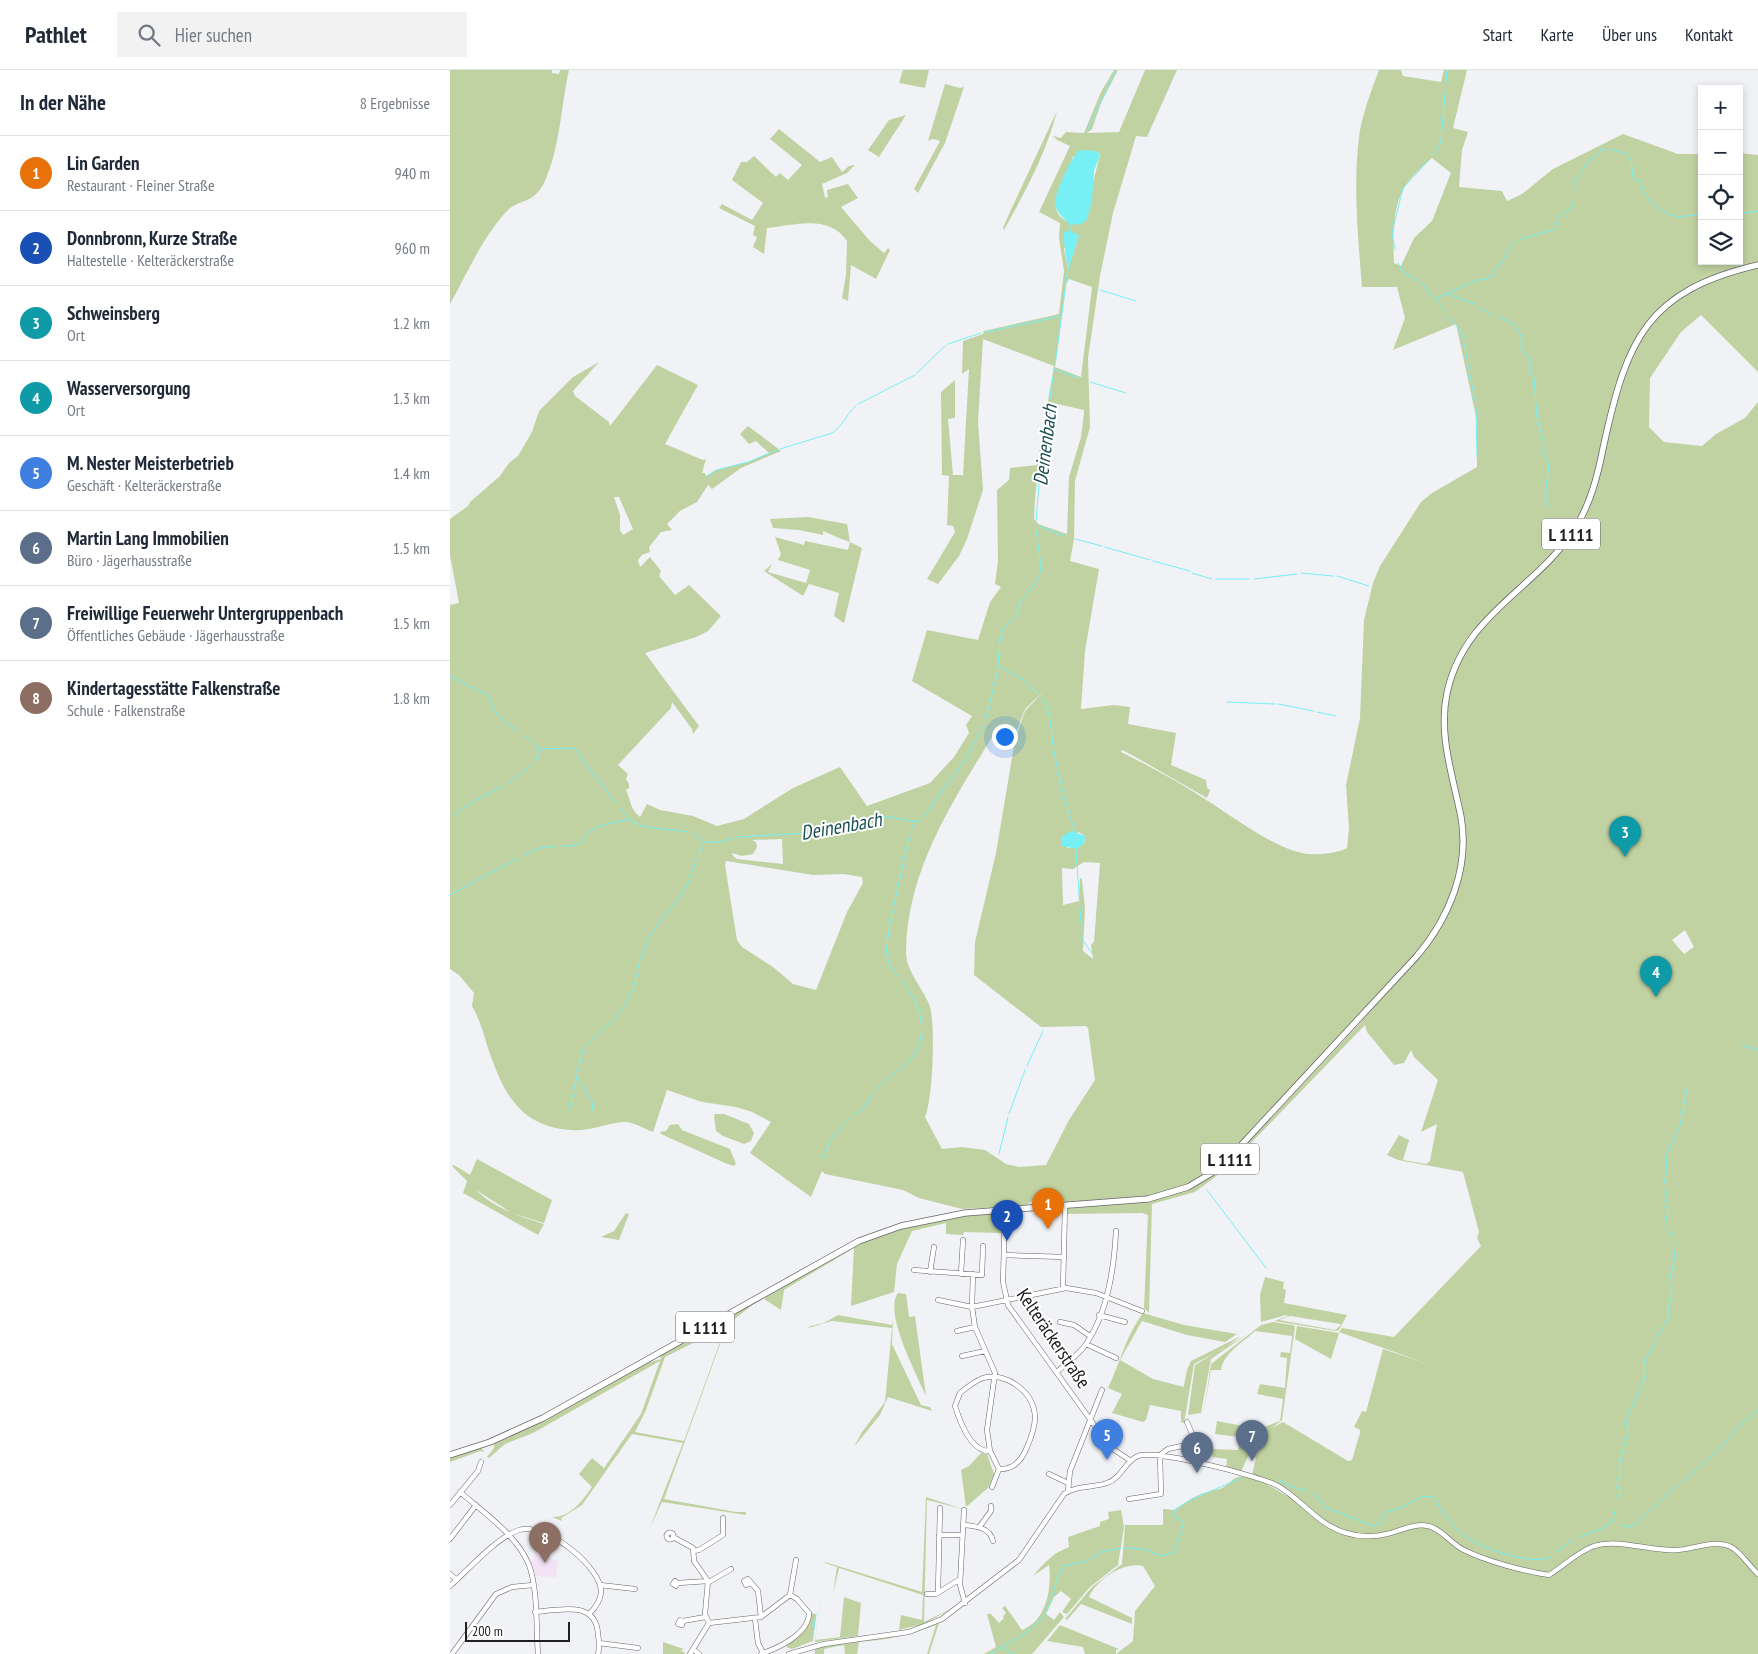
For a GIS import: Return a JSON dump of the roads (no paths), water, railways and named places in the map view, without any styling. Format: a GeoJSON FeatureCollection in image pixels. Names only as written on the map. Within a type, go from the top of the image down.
{"type":"FeatureCollection","features":[{"type":"Feature","properties":{"kind":"main road","name":"L 1111"},"geometry":{"type":"LineString","coordinates":[[450,1455],[490,1442],[543,1418],[859,1241],[901,1226],[926,1220],[1005,1210],[1119,1203],[1168,1195],[1200,1181],[1220,1168],[1236,1153],[1432,939],[1444,919],[1453,898],[1462,854],[1461,820],[1449,762],[1444,716],[1447,693],[1454,670],[1465,647],[1490,615],[1551,558],[1578,524],[1589,501],[1622,372],[1630,352],[1645,328],[1669,304],[1697,285],[1718,276],[1758,265]]}},
{"type":"Feature","properties":{"kind":"street"},"geometry":{"type":"LineString","coordinates":[[1063,1288],[1065,1206]]}},
{"type":"Feature","properties":{"kind":"street","name":"Kelteräckerstraße"},"geometry":{"type":"LineString","coordinates":[[1005,1210],[1003,1282],[1006,1300],[1112,1449],[1131,1461]]}},
{"type":"Feature","properties":{"kind":"street"},"geometry":{"type":"LineString","coordinates":[[1058,1371],[1086,1344],[1099,1315],[1112,1279],[1116,1231]]}},
{"type":"Feature","properties":{"kind":"street"},"geometry":{"type":"LineString","coordinates":[[961,1274],[963,1240]]}},
{"type":"Feature","properties":{"kind":"street"},"geometry":{"type":"LineString","coordinates":[[914,1270],[982,1275],[983,1246]]}},
{"type":"Feature","properties":{"kind":"street"},"geometry":{"type":"LineString","coordinates":[[930,1272],[934,1247]]}},
{"type":"Feature","properties":{"kind":"street"},"geometry":{"type":"LineString","coordinates":[[1004,1255],[1064,1257]]}},
{"type":"Feature","properties":{"kind":"street"},"geometry":{"type":"LineString","coordinates":[[973,1274],[972,1307],[974,1327],[992,1365],[995,1378],[987,1425],[990,1450],[999,1469],[992,1487]]}},
{"type":"Feature","properties":{"kind":"street"},"geometry":{"type":"LineString","coordinates":[[938,1300],[972,1307],[1063,1288],[1087,1290],[1142,1311]]}},
{"type":"Feature","properties":{"kind":"street"},"geometry":{"type":"LineString","coordinates":[[1099,1315],[1125,1322]]}},
{"type":"Feature","properties":{"kind":"street"},"geometry":{"type":"LineString","coordinates":[[1060,1322],[1074,1324],[1090,1336]]}},
{"type":"Feature","properties":{"kind":"street"},"geometry":{"type":"LineString","coordinates":[[957,1331],[974,1327]]}},
{"type":"Feature","properties":{"kind":"street"},"geometry":{"type":"LineString","coordinates":[[1086,1344],[1116,1358]]}},
{"type":"Feature","properties":{"kind":"street"},"geometry":{"type":"LineString","coordinates":[[962,1356],[985,1351]]}},
{"type":"Feature","properties":{"kind":"street"},"geometry":{"type":"LineString","coordinates":[[990,1450],[982,1450],[974,1446],[955,1404],[960,1393],[978,1380],[995,1378],[1011,1382],[1024,1391],[1031,1402],[1035,1416],[1033,1433],[1022,1458],[1009,1469],[999,1469]]}},
{"type":"Feature","properties":{"kind":"street"},"geometry":{"type":"LineString","coordinates":[[1068,1491],[1073,1462],[1092,1420],[1102,1390]]}},
{"type":"Feature","properties":{"kind":"street"},"geometry":{"type":"LineString","coordinates":[[1160,1455],[1168,1450],[1191,1444],[1193,1436],[1187,1422]]}},
{"type":"Feature","properties":{"kind":"street"},"geometry":{"type":"LineString","coordinates":[[790,1654],[830,1643],[909,1632],[946,1616],[1019,1560],[1056,1504],[1068,1491],[1113,1481],[1131,1461],[1141,1455],[1160,1455],[1257,1478],[1284,1490],[1325,1524],[1346,1533],[1368,1536],[1385,1534],[1420,1525],[1430,1526],[1460,1548],[1534,1573],[1549,1575],[1593,1546],[1608,1543],[1630,1545],[1645,1549],[1678,1550],[1714,1544],[1730,1546],[1758,1574]]}},
{"type":"Feature","properties":{"kind":"street"},"geometry":{"type":"LineString","coordinates":[[1129,1499],[1161,1494],[1160,1455]]}},
{"type":"Feature","properties":{"kind":"street"},"geometry":{"type":"LineString","coordinates":[[450,1505],[478,1471],[481,1462]]}},
{"type":"Feature","properties":{"kind":"street"},"geometry":{"type":"LineString","coordinates":[[1049,1474],[1068,1483]]}},
{"type":"Feature","properties":{"kind":"street"},"geometry":{"type":"LineString","coordinates":[[460,1492],[508,1536],[528,1562],[533,1585],[538,1654]]}},
{"type":"Feature","properties":{"kind":"street"},"geometry":{"type":"LineString","coordinates":[[450,1539],[476,1505]]}},
{"type":"Feature","properties":{"kind":"street"},"geometry":{"type":"LineString","coordinates":[[980,1526],[991,1511],[991,1506]]}},
{"type":"Feature","properties":{"kind":"street"},"geometry":{"type":"LineString","coordinates":[[938,1592],[940,1508]]}},
{"type":"Feature","properties":{"kind":"street"},"geometry":{"type":"LineString","coordinates":[[964,1510],[961,1578],[962,1594],[965,1603]]}},
{"type":"Feature","properties":{"kind":"street"},"geometry":{"type":"LineString","coordinates":[[694,1551],[699,1550],[723,1535],[723,1518]]}},
{"type":"Feature","properties":{"kind":"street"},"geometry":{"type":"LineString","coordinates":[[963,1525],[980,1526],[992,1537],[993,1541]]}},
{"type":"Feature","properties":{"kind":"street"},"geometry":{"type":"LineString","coordinates":[[450,1586],[508,1536],[526,1529],[538,1530],[552,1536],[572,1550],[600,1585],[600,1599],[590,1613]]}},
{"type":"Feature","properties":{"kind":"street"},"geometry":{"type":"LineString","coordinates":[[939,1535],[962,1535]]}},
{"type":"Feature","properties":{"kind":"street"},"geometry":{"type":"LineString","coordinates":[[673,1537],[691,1546],[694,1551],[694,1561],[709,1582],[705,1617],[708,1624]]}},
{"type":"Feature","properties":{"kind":"street"},"geometry":{"type":"LineString","coordinates":[[708,1624],[761,1618],[790,1595],[796,1560]]}},
{"type":"Feature","properties":{"kind":"street"},"geometry":{"type":"LineString","coordinates":[[678,1583],[709,1582],[731,1569]]}},
{"type":"Feature","properties":{"kind":"street"},"geometry":{"type":"LineString","coordinates":[[450,1574],[457,1580]]}},
{"type":"Feature","properties":{"kind":"street"},"geometry":{"type":"LineString","coordinates":[[927,1594],[938,1592],[961,1578]]}},
{"type":"Feature","properties":{"kind":"street"},"geometry":{"type":"LineString","coordinates":[[750,1583],[757,1588],[761,1618]]}},
{"type":"Feature","properties":{"kind":"street"},"geometry":{"type":"LineString","coordinates":[[452,1654],[496,1594],[508,1588],[533,1585]]}},
{"type":"Feature","properties":{"kind":"street"},"geometry":{"type":"LineString","coordinates":[[600,1585],[635,1589]]}},
{"type":"Feature","properties":{"kind":"street"},"geometry":{"type":"LineString","coordinates":[[755,1619],[758,1643],[762,1654],[786,1644],[808,1622],[809,1613],[797,1599],[790,1595]]}},
{"type":"Feature","properties":{"kind":"street"},"geometry":{"type":"LineString","coordinates":[[535,1612],[577,1609],[590,1613],[597,1625],[598,1654]]}},
{"type":"Feature","properties":{"kind":"street"},"geometry":{"type":"LineString","coordinates":[[683,1621],[705,1617]]}},
{"type":"Feature","properties":{"kind":"street"},"geometry":{"type":"LineString","coordinates":[[699,1654],[691,1652],[708,1624]]}},
{"type":"Feature","properties":{"kind":"street"},"geometry":{"type":"LineString","coordinates":[[599,1643],[638,1648]]}},
{"type":"Feature","properties":{"kind":"water"},"geometry":{"type":"Polygon","coordinates":[[[1080,150],[1096,151],[1100,155],[1094,171],[1092,201],[1087,219],[1081,224],[1070,225],[1059,213],[1055,203],[1064,175],[1080,150]]]}},
{"type":"Feature","properties":{"kind":"water"},"geometry":{"type":"Polygon","coordinates":[[[1067,230],[1079,235],[1068,270],[1063,234],[1067,230]]]}},
{"type":"Feature","properties":{"kind":"water"},"geometry":{"type":"Polygon","coordinates":[[[1071,831],[1085,836],[1084,844],[1076,849],[1062,846],[1061,837],[1071,831]]]}},
{"type":"Feature","properties":{"kind":"waterway","name":"Deinenbach"},"geometry":{"type":"LineString","coordinates":[[1087,131],[1116,70]]}},
{"type":"Feature","properties":{"kind":"waterway"},"geometry":{"type":"LineString","coordinates":[[1433,155],[1441,140],[1447,70]]}},
{"type":"Feature","properties":{"kind":"waterway"},"geometry":{"type":"LineString","coordinates":[[1521,239],[1555,229],[1558,218],[1573,206],[1574,181],[1590,160],[1602,149],[1608,150]]}},
{"type":"Feature","properties":{"kind":"waterway"},"geometry":{"type":"LineString","coordinates":[[1612,150],[1624,153],[1631,159],[1633,178],[1641,182],[1644,193],[1654,206],[1677,217],[1698,214]]}},
{"type":"Feature","properties":{"kind":"waterway"},"geometry":{"type":"LineString","coordinates":[[1395,249],[1392,233],[1403,188],[1429,160]]}},
{"type":"Feature","properties":{"kind":"waterway"},"geometry":{"type":"LineString","coordinates":[[1743,213],[1758,211]]}},
{"type":"Feature","properties":{"kind":"waterway","name":"Deinenbach"},"geometry":{"type":"LineString","coordinates":[[1070,225],[1070,232]]}},
{"type":"Feature","properties":{"kind":"waterway"},"geometry":{"type":"LineString","coordinates":[[1446,312],[1434,299],[1492,276],[1497,266],[1502,263],[1508,249],[1516,241]]}},
{"type":"Feature","properties":{"kind":"waterway"},"geometry":{"type":"LineString","coordinates":[[1398,263],[1403,272],[1418,281]]}},
{"type":"Feature","properties":{"kind":"waterway","name":"Deinenbach"},"geometry":{"type":"LineString","coordinates":[[1055,365],[1068,268]]}},
{"type":"Feature","properties":{"kind":"waterway"},"geometry":{"type":"LineString","coordinates":[[1421,282],[1432,297]]}},
{"type":"Feature","properties":{"kind":"waterway"},"geometry":{"type":"LineString","coordinates":[[1100,290],[1136,301]]}},
{"type":"Feature","properties":{"kind":"waterway"},"geometry":{"type":"LineString","coordinates":[[1448,294],[1475,304]]}},
{"type":"Feature","properties":{"kind":"waterway"},"geometry":{"type":"LineString","coordinates":[[1479,308],[1494,316]]}},
{"type":"Feature","properties":{"kind":"waterway"},"geometry":{"type":"LineString","coordinates":[[986,332],[1061,316]]}},
{"type":"Feature","properties":{"kind":"waterway"},"geometry":{"type":"LineString","coordinates":[[1449,317],[1462,333],[1475,401]]}},
{"type":"Feature","properties":{"kind":"waterway"},"geometry":{"type":"LineString","coordinates":[[1499,317],[1514,324],[1522,338],[1522,349],[1530,360],[1530,374],[1534,377],[1537,419],[1544,442],[1541,448],[1549,465],[1546,507]]}},
{"type":"Feature","properties":{"kind":"waterway"},"geometry":{"type":"LineString","coordinates":[[948,344],[981,333]]}},
{"type":"Feature","properties":{"kind":"waterway"},"geometry":{"type":"LineString","coordinates":[[917,373],[945,346]]}},
{"type":"Feature","properties":{"kind":"waterway"},"geometry":{"type":"LineString","coordinates":[[1053,369],[1079,378]]}},
{"type":"Feature","properties":{"kind":"waterway","name":"Deinenbach"},"geometry":{"type":"LineString","coordinates":[[1036,521],[1041,458],[1054,370]]}},
{"type":"Feature","properties":{"kind":"waterway"},"geometry":{"type":"LineString","coordinates":[[858,404],[915,375]]}},
{"type":"Feature","properties":{"kind":"waterway"},"geometry":{"type":"LineString","coordinates":[[1090,382],[1126,393]]}},
{"type":"Feature","properties":{"kind":"waterway"},"geometry":{"type":"LineString","coordinates":[[780,449],[832,433],[856,406]]}},
{"type":"Feature","properties":{"kind":"waterway"},"geometry":{"type":"LineString","coordinates":[[1476,407],[1477,457]]}},
{"type":"Feature","properties":{"kind":"waterway"},"geometry":{"type":"LineString","coordinates":[[706,477],[716,470],[748,462],[777,450]]}},
{"type":"Feature","properties":{"kind":"waterway"},"geometry":{"type":"LineString","coordinates":[[1039,526],[1064,536]]}},
{"type":"Feature","properties":{"kind":"waterway","name":"Deinenbach"},"geometry":{"type":"LineString","coordinates":[[985,721],[997,675],[1003,628],[1015,617],[1020,603],[1039,578],[1041,566],[1036,530]]}},
{"type":"Feature","properties":{"kind":"waterway"},"geometry":{"type":"LineString","coordinates":[[1075,539],[1102,546]]}},
{"type":"Feature","properties":{"kind":"waterway"},"geometry":{"type":"LineString","coordinates":[[1105,547],[1150,560]]}},
{"type":"Feature","properties":{"kind":"waterway"},"geometry":{"type":"LineString","coordinates":[[1153,561],[1190,571]]}},
{"type":"Feature","properties":{"kind":"waterway"},"geometry":{"type":"LineString","coordinates":[[1192,573],[1212,579]]}},
{"type":"Feature","properties":{"kind":"waterway"},"geometry":{"type":"LineString","coordinates":[[1301,573],[1333,576]]}},
{"type":"Feature","properties":{"kind":"waterway"},"geometry":{"type":"LineString","coordinates":[[1254,579],[1297,574]]}},
{"type":"Feature","properties":{"kind":"waterway"},"geometry":{"type":"LineString","coordinates":[[1337,576],[1369,586]]}},
{"type":"Feature","properties":{"kind":"waterway"},"geometry":{"type":"LineString","coordinates":[[1216,579],[1249,579]]}},
{"type":"Feature","properties":{"kind":"waterway"},"geometry":{"type":"LineString","coordinates":[[998,666],[1022,679],[1038,694]]}},
{"type":"Feature","properties":{"kind":"waterway","name":"Deinenbach"},"geometry":{"type":"LineString","coordinates":[[450,676],[487,695],[498,716],[517,731]]}},
{"type":"Feature","properties":{"kind":"waterway"},"geometry":{"type":"LineString","coordinates":[[1042,698],[1050,718],[1058,772],[1075,832]]}},
{"type":"Feature","properties":{"kind":"waterway"},"geometry":{"type":"LineString","coordinates":[[1227,702],[1275,704]]}},
{"type":"Feature","properties":{"kind":"waterway"},"geometry":{"type":"LineString","coordinates":[[1278,704],[1314,711]]}},
{"type":"Feature","properties":{"kind":"waterway"},"geometry":{"type":"LineString","coordinates":[[1317,712],[1336,716]]}},
{"type":"Feature","properties":{"kind":"waterway","name":"Deinenbach"},"geometry":{"type":"LineString","coordinates":[[737,837],[807,833],[882,816],[918,822],[967,757],[983,726]]}},
{"type":"Feature","properties":{"kind":"waterway","name":"Deinenbach"},"geometry":{"type":"LineString","coordinates":[[525,735],[539,749],[574,748],[615,802]]}},
{"type":"Feature","properties":{"kind":"waterway"},"geometry":{"type":"LineString","coordinates":[[535,763],[539,750]]}},
{"type":"Feature","properties":{"kind":"waterway"},"geometry":{"type":"LineString","coordinates":[[507,784],[531,766]]}},
{"type":"Feature","properties":{"kind":"waterway"},"geometry":{"type":"LineString","coordinates":[[455,815],[469,804],[502,786]]}},
{"type":"Feature","properties":{"kind":"waterway","name":"Deinenbach"},"geometry":{"type":"LineString","coordinates":[[622,809],[627,817],[641,826],[687,832]]}},
{"type":"Feature","properties":{"kind":"waterway"},"geometry":{"type":"LineString","coordinates":[[562,846],[580,843],[590,832],[602,825],[629,820]]}},
{"type":"Feature","properties":{"kind":"waterway","name":"Deinenbach"},"geometry":{"type":"LineString","coordinates":[[912,828],[914,822]]}},
{"type":"Feature","properties":{"kind":"waterway","name":"Deinenbach"},"geometry":{"type":"LineString","coordinates":[[693,833],[703,842],[722,842],[732,838]]}},
{"type":"Feature","properties":{"kind":"waterway"},"geometry":{"type":"LineString","coordinates":[[898,977],[890,966],[886,953],[890,923],[910,833]]}},
{"type":"Feature","properties":{"kind":"waterway"},"geometry":{"type":"LineString","coordinates":[[699,855],[702,844]]}},
{"type":"Feature","properties":{"kind":"waterway"},"geometry":{"type":"LineString","coordinates":[[524,855],[539,848],[556,846]]}},
{"type":"Feature","properties":{"kind":"waterway"},"geometry":{"type":"LineString","coordinates":[[1076,849],[1082,939],[1092,953]]}},
{"type":"Feature","properties":{"kind":"waterway"},"geometry":{"type":"LineString","coordinates":[[450,895],[518,858]]}},
{"type":"Feature","properties":{"kind":"waterway"},"geometry":{"type":"LineString","coordinates":[[586,1046],[613,1020],[624,1006],[633,990],[640,960],[651,934],[686,888],[697,859]]}},
{"type":"Feature","properties":{"kind":"waterway"},"geometry":{"type":"LineString","coordinates":[[876,1089],[909,1061],[920,1041],[921,1020],[914,1000],[902,981]]}},
{"type":"Feature","properties":{"kind":"waterway"},"geometry":{"type":"LineString","coordinates":[[1027,1066],[1043,1031]]}},
{"type":"Feature","properties":{"kind":"waterway"},"geometry":{"type":"LineString","coordinates":[[1742,1045],[1758,1050]]}},
{"type":"Feature","properties":{"kind":"waterway"},"geometry":{"type":"LineString","coordinates":[[569,1111],[583,1050]]}},
{"type":"Feature","properties":{"kind":"waterway"},"geometry":{"type":"LineString","coordinates":[[1009,1114],[1025,1070]]}},
{"type":"Feature","properties":{"kind":"waterway"},"geometry":{"type":"LineString","coordinates":[[578,1079],[593,1103],[592,1111]]}},
{"type":"Feature","properties":{"kind":"waterway"},"geometry":{"type":"LineString","coordinates":[[1674,1245],[1673,1235],[1665,1227],[1668,1210],[1665,1204],[1667,1200],[1666,1191],[1663,1187],[1667,1171],[1666,1156],[1680,1125],[1687,1089]]}},
{"type":"Feature","properties":{"kind":"waterway"},"geometry":{"type":"LineString","coordinates":[[854,1115],[863,1109],[873,1093]]}},
{"type":"Feature","properties":{"kind":"waterway"},"geometry":{"type":"LineString","coordinates":[[999,1154],[1008,1117]]}},
{"type":"Feature","properties":{"kind":"waterway"},"geometry":{"type":"LineString","coordinates":[[823,1160],[830,1140],[850,1118]]}},
{"type":"Feature","properties":{"kind":"waterway"},"geometry":{"type":"LineString","coordinates":[[1207,1190],[1266,1268]]}},
{"type":"Feature","properties":{"kind":"waterway"},"geometry":{"type":"LineString","coordinates":[[1657,1337],[1668,1319],[1668,1306],[1672,1288],[1669,1283],[1675,1257],[1674,1250]]}},
{"type":"Feature","properties":{"kind":"waterway"},"geometry":{"type":"LineString","coordinates":[[1617,1499],[1620,1492],[1617,1483],[1620,1475],[1619,1466],[1628,1433],[1626,1421],[1645,1378],[1643,1374],[1646,1369],[1644,1361],[1656,1342]]}},
{"type":"Feature","properties":{"kind":"waterway"},"geometry":{"type":"LineString","coordinates":[[1682,1482],[1719,1449],[1744,1421],[1758,1410]]}},
{"type":"Feature","properties":{"kind":"waterway"},"geometry":{"type":"LineString","coordinates":[[1124,1548],[1143,1549],[1162,1556],[1175,1552],[1184,1522],[1174,1516],[1174,1510],[1190,1500],[1239,1479]]}},
{"type":"Feature","properties":{"kind":"waterway"},"geometry":{"type":"LineString","coordinates":[[1279,1480],[1292,1487],[1307,1491]]}},
{"type":"Feature","properties":{"kind":"waterway"},"geometry":{"type":"LineString","coordinates":[[1621,1525],[1629,1527],[1634,1525],[1678,1485]]}},
{"type":"Feature","properties":{"kind":"waterway"},"geometry":{"type":"LineString","coordinates":[[1314,1494],[1325,1507],[1373,1526],[1380,1523],[1386,1512],[1400,1508],[1420,1498],[1433,1497],[1450,1521],[1469,1539],[1492,1550],[1519,1558],[1543,1559],[1551,1557]]}},
{"type":"Feature","properties":{"kind":"waterway"},"geometry":{"type":"LineString","coordinates":[[1579,1537],[1599,1530],[1612,1522],[1616,1508]]}},
{"type":"Feature","properties":{"kind":"waterway"},"geometry":{"type":"LineString","coordinates":[[1556,1552],[1573,1540]]}},
{"type":"Feature","properties":{"kind":"waterway"},"geometry":{"type":"LineString","coordinates":[[990,1654],[1024,1634],[1039,1622],[1049,1606],[1064,1566],[1087,1561],[1101,1552],[1121,1548]]}},
{"type":"Feature","properties":{"kind":"waterway"},"geometry":{"type":"LineString","coordinates":[[813,1635],[816,1614]]}},
{"type":"Feature","properties":{"kind":"waterway"},"geometry":{"type":"LineString","coordinates":[[1001,1647],[1013,1654]]}},
{"type":"Feature","properties":{"kind":"place","name":"Schweinsberg"},"geometry":{"type":"Point","coordinates":[1625,857]}},
{"type":"Feature","properties":{"kind":"place","name":"Wasserversorgung"},"geometry":{"type":"Point","coordinates":[1656,997]}},
{"type":"Feature","properties":{"kind":"place","name":"Lin Garden"},"geometry":{"type":"Point","coordinates":[1048,1229]}},
{"type":"Feature","properties":{"kind":"place","name":"Donnbronn, Kurze Straße"},"geometry":{"type":"Point","coordinates":[1007,1241]}},
{"type":"Feature","properties":{"kind":"place","name":"M. Nester Meisterbetrieb"},"geometry":{"type":"Point","coordinates":[1107,1460]}},
{"type":"Feature","properties":{"kind":"place","name":"Freiwillige Feuerwehr Untergruppenbach"},"geometry":{"type":"Point","coordinates":[1252,1461]}},
{"type":"Feature","properties":{"kind":"place","name":"Martin Lang Immobilien"},"geometry":{"type":"Point","coordinates":[1197,1473]}},
{"type":"Feature","properties":{"kind":"place","name":"Kindertagesstätte Falkenstraße"},"geometry":{"type":"Point","coordinates":[545,1563]}}]}
